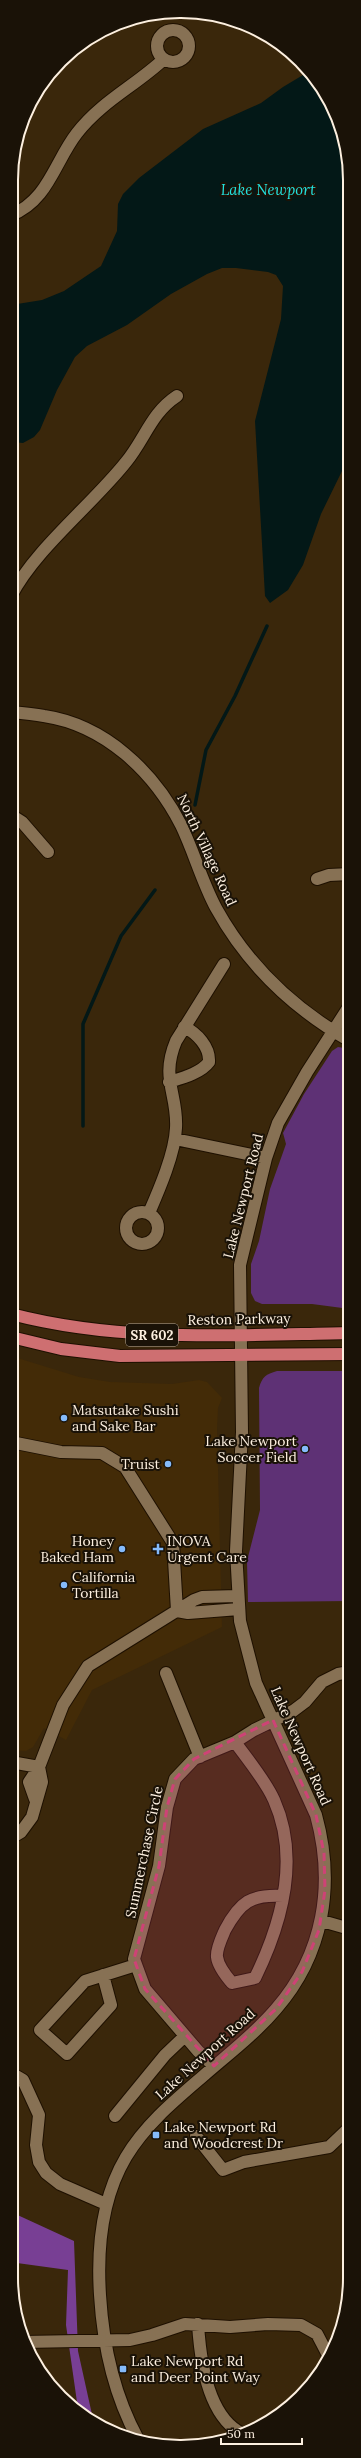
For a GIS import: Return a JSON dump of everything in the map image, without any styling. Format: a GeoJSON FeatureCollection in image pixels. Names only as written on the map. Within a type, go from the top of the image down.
{"type":"FeatureCollection","features":[{"type":"Feature","properties":{"kind":"main road","name":"Reston Parkway"},"geometry":{"type":"LineString","coordinates":[[18,1316],[48,1323],[112,1333],[241,1335],[343,1333]]}},
{"type":"Feature","properties":{"kind":"main road","name":"SR 602"},"geometry":{"type":"LineString","coordinates":[[18,1339],[61,1349],[120,1356],[343,1354]]}},
{"type":"Feature","properties":{"kind":"street"},"geometry":{"type":"LineString","coordinates":[[18,211],[26,207],[42,192],[67,146],[93,115],[109,100],[164,59]]}},
{"type":"Feature","properties":{"kind":"street"},"geometry":{"type":"LineString","coordinates":[[18,585],[26,572],[126,462],[156,413],[164,404],[177,396]]}},
{"type":"Feature","properties":{"kind":"street","name":"North Village Road"},"geometry":{"type":"LineString","coordinates":[[18,713],[45,716],[71,724],[92,733],[132,758],[164,793],[190,845],[204,883],[216,908],[249,957],[287,998],[333,1032],[343,1037]]}},
{"type":"Feature","properties":{"kind":"street"},"geometry":{"type":"LineString","coordinates":[[18,819],[22,822],[48,852]]}},
{"type":"Feature","properties":{"kind":"street"},"geometry":{"type":"LineString","coordinates":[[317,879],[329,875],[343,874]]}},
{"type":"Feature","properties":{"kind":"street"},"geometry":{"type":"LineString","coordinates":[[149,1213],[176,1139],[176,1120],[169,1082],[171,1052],[184,1027],[224,964]]}},
{"type":"Feature","properties":{"kind":"street","name":"Lake Newport Road"},"geometry":{"type":"LineString","coordinates":[[135,2433],[118,2396],[101,2311],[99,2243],[106,2204],[125,2158],[143,2132],[214,2066],[260,2026],[289,1993],[302,1972],[322,1921],[325,1869],[321,1834],[312,1803],[273,1720],[251,1666],[242,1635],[237,1596],[236,1551],[241,1449],[242,1356],[240,1265],[266,1158],[286,1108],[343,1016]]}},
{"type":"Feature","properties":{"kind":"street"},"geometry":{"type":"LineString","coordinates":[[169,1082],[186,1076],[206,1066],[210,1062],[204,1044],[197,1035],[184,1027]]}},
{"type":"Feature","properties":{"kind":"street"},"geometry":{"type":"LineString","coordinates":[[176,1139],[266,1158]]}},
{"type":"Feature","properties":{"kind":"street"},"geometry":{"type":"LineString","coordinates":[[18,1443],[61,1452],[102,1453],[126,1467],[173,1543],[177,1611]]}},
{"type":"Feature","properties":{"kind":"street"},"geometry":{"type":"LineString","coordinates":[[18,1833],[28,1825],[32,1816],[35,1799],[29,1782],[38,1767],[64,1706],[88,1666],[140,1632],[202,1597],[237,1596]]}},
{"type":"Feature","properties":{"kind":"street"},"geometry":{"type":"LineString","coordinates":[[177,1611],[188,1613],[239,1609]]}},
{"type":"Feature","properties":{"kind":"street"},"geometry":{"type":"LineString","coordinates":[[166,1673],[200,1757]]}},
{"type":"Feature","properties":{"kind":"street","name":"Summerchase Circle"},"geometry":{"type":"LineString","coordinates":[[214,2066],[184,2036],[145,1989],[134,1959],[159,1866],[166,1807],[175,1779],[200,1757],[235,1742],[299,1706],[322,1682],[343,1673]]}},
{"type":"Feature","properties":{"kind":"street"},"geometry":{"type":"LineString","coordinates":[[235,1742],[274,1798],[282,1820],[288,1855],[287,1882],[266,1956],[255,1978],[232,1983],[222,1970],[217,1956],[223,1936],[234,1914],[246,1901],[265,1894],[283,1896]]}},
{"type":"Feature","properties":{"kind":"street"},"geometry":{"type":"LineString","coordinates":[[18,1763],[38,1767]]}},
{"type":"Feature","properties":{"kind":"street"},"geometry":{"type":"LineString","coordinates":[[322,1921],[343,1927]]}},
{"type":"Feature","properties":{"kind":"street"},"geometry":{"type":"LineString","coordinates":[[103,1975],[111,2005],[67,2054],[40,2030],[85,1980],[136,1965]]}},
{"type":"Feature","properties":{"kind":"street"},"geometry":{"type":"LineString","coordinates":[[115,2116],[165,2055],[184,2036]]}},
{"type":"Feature","properties":{"kind":"street"},"geometry":{"type":"LineString","coordinates":[[18,2077],[23,2080],[39,2115],[36,2145],[39,2162],[46,2173],[60,2184],[106,2204]]}},
{"type":"Feature","properties":{"kind":"street"},"geometry":{"type":"LineString","coordinates":[[196,2136],[223,2170],[244,2162],[329,2147],[343,2134]]}},
{"type":"Feature","properties":{"kind":"street"},"geometry":{"type":"LineString","coordinates":[[31,2342],[130,2340],[152,2335],[185,2324],[230,2327],[268,2324],[301,2325],[317,2334],[325,2350]]}},
{"type":"Feature","properties":{"kind":"street"},"geometry":{"type":"LineString","coordinates":[[198,2324],[200,2350],[208,2386],[224,2417],[238,2430]]}},
{"type":"Feature","properties":{"kind":"highlighted area"},"geometry":{"type":"Polygon","coordinates":[[[273,1720],[316,1815],[324,1853],[325,1890],[319,1930],[302,1972],[276,2009],[214,2066],[145,1989],[134,1959],[159,1866],[167,1807],[175,1779],[194,1759],[273,1720]]]}},
{"type":"Feature","properties":{"kind":"shaded area"},"geometry":{"type":"Polygon","coordinates":[[[338,1047],[343,1048],[343,1308],[312,1304],[262,1304],[255,1301],[251,1293],[251,1264],[259,1241],[270,1189],[286,1144],[283,1133],[304,1094],[332,1051],[338,1047]]]}},
{"type":"Feature","properties":{"kind":"shaded area"},"geometry":{"type":"Polygon","coordinates":[[[18,1358],[79,1377],[110,1382],[172,1384],[199,1380],[207,1382],[222,1398],[218,1408],[217,1429],[222,1627],[92,1690],[66,1740],[44,1728],[33,1747],[26,1751],[18,1750],[18,1358]]]}},
{"type":"Feature","properties":{"kind":"shaded area","name":"Lake Newport Soccer Field"},"geometry":{"type":"Polygon","coordinates":[[[277,1371],[343,1371],[343,1601],[248,1602],[247,1561],[260,1510],[259,1388],[265,1376],[277,1371]]]}},
{"type":"Feature","properties":{"kind":"shaded area"},"geometry":{"type":"Polygon","coordinates":[[[18,2215],[74,2241],[78,2351],[92,2414],[77,2403],[66,2325],[68,2270],[18,2263],[18,2215]]]}},
{"type":"Feature","properties":{"kind":"water","name":"Lake Newport"},"geometry":{"type":"Polygon","coordinates":[[[304,74],[316,90],[331,118],[342,159],[343,468],[321,514],[303,565],[288,590],[270,603],[265,596],[255,421],[281,319],[283,286],[276,275],[268,272],[236,268],[222,268],[207,274],[171,294],[127,325],[87,346],[75,357],[57,390],[40,430],[34,437],[23,443],[18,443],[18,304],[42,300],[64,291],[101,266],[117,231],[118,204],[123,194],[139,178],[203,129],[261,103],[304,74]]]}},
{"type":"Feature","properties":{"kind":"waterway"},"geometry":{"type":"LineString","coordinates":[[195,805],[206,750],[235,696],[267,626]]}},
{"type":"Feature","properties":{"kind":"waterway"},"geometry":{"type":"LineString","coordinates":[[83,1126],[83,1024],[121,936],[155,890]]}},
{"type":"Feature","properties":{"kind":"place","name":"Matsutake Sushi and Sake Bar"},"geometry":{"type":"Point","coordinates":[64,1418]}},
{"type":"Feature","properties":{"kind":"place","name":"Lake Newport Soccer Field"},"geometry":{"type":"Point","coordinates":[305,1449]}},
{"type":"Feature","properties":{"kind":"place","name":"Truist"},"geometry":{"type":"Point","coordinates":[168,1464]}},
{"type":"Feature","properties":{"kind":"place","name":"Honey Baked Ham"},"geometry":{"type":"Point","coordinates":[122,1549]}},
{"type":"Feature","properties":{"kind":"place","name":"INOVA Urgent Care"},"geometry":{"type":"Point","coordinates":[158,1549]}},
{"type":"Feature","properties":{"kind":"place","name":"California Tortilla"},"geometry":{"type":"Point","coordinates":[64,1585]}},
{"type":"Feature","properties":{"kind":"place","name":"Lake Newport Rd and Woodcrest Dr"},"geometry":{"type":"Point","coordinates":[156,2135]}},
{"type":"Feature","properties":{"kind":"place","name":"Lake Newport Rd and Deer Point Way"},"geometry":{"type":"Point","coordinates":[123,2369]}}]}
